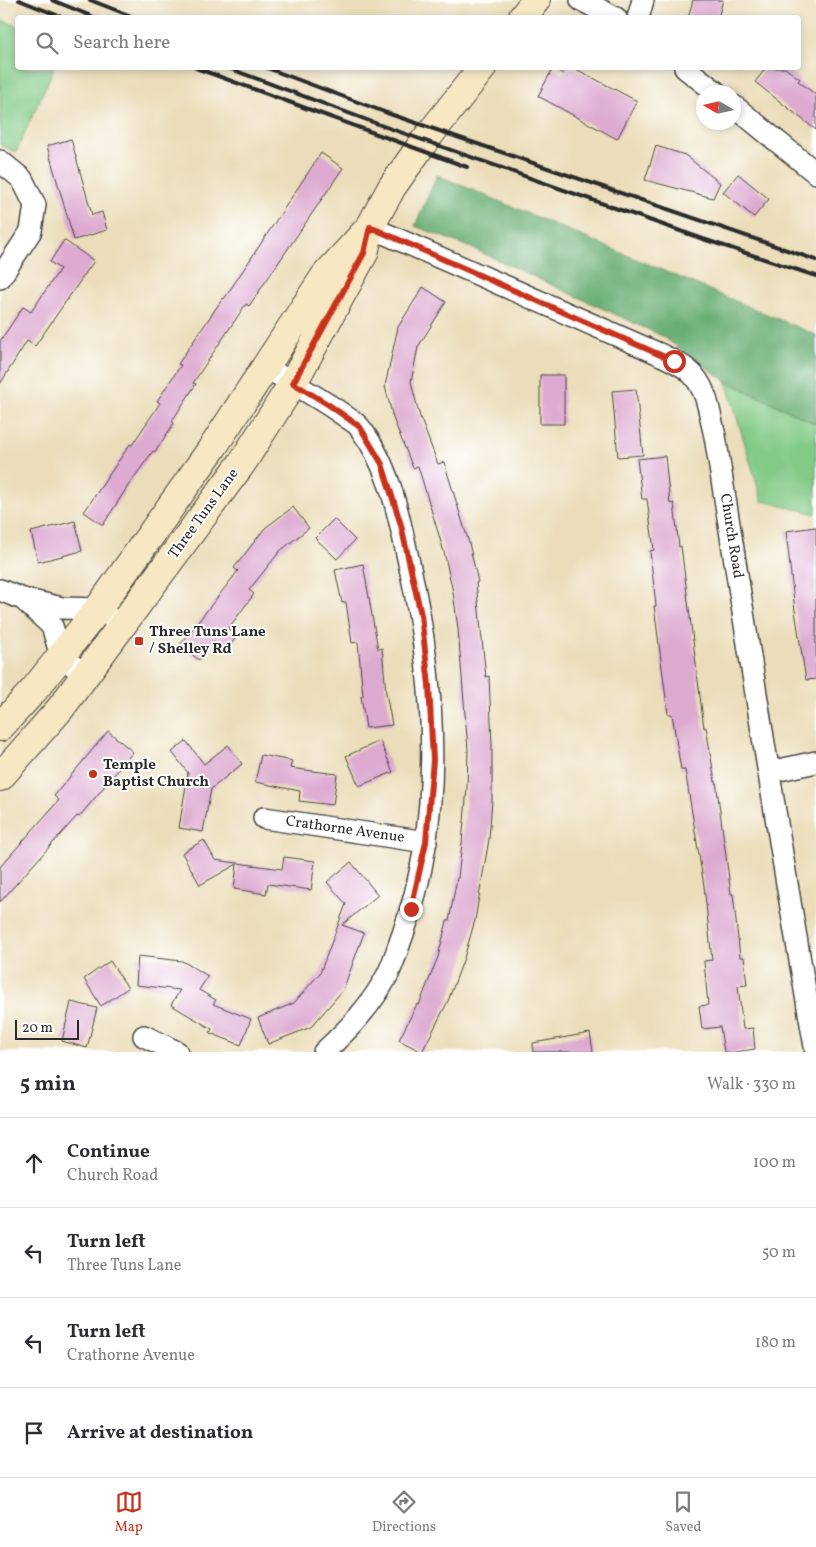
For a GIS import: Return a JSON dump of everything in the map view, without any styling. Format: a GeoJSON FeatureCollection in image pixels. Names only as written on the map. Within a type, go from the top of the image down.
{"type":"FeatureCollection","features":[{"type":"Feature","properties":{"kind":"street"},"geometry":{"type":"LineString","coordinates":[[524,15],[536,0]]}},
{"type":"Feature","properties":{"kind":"street"},"geometry":{"type":"LineString","coordinates":[[581,0],[610,15]]}},
{"type":"Feature","properties":{"kind":"street"},"geometry":{"type":"LineString","coordinates":[[639,15],[644,0]]}},
{"type":"Feature","properties":{"kind":"street","name":"Three Tuns Lane"},"geometry":{"type":"LineString","coordinates":[[0,727],[34,690],[98,608],[213,447],[325,276],[370,227],[392,187],[423,143],[480,70]]}},
{"type":"Feature","properties":{"kind":"street"},"geometry":{"type":"LineString","coordinates":[[688,70],[707,85]]}},
{"type":"Feature","properties":{"kind":"street"},"geometry":{"type":"LineString","coordinates":[[741,112],[816,173]]}},
{"type":"Feature","properties":{"kind":"street"},"geometry":{"type":"LineString","coordinates":[[0,160],[22,178],[35,205],[31,231],[0,278]]}},
{"type":"Feature","properties":{"kind":"street","name":"Three Tuns Lane"},"geometry":{"type":"LineString","coordinates":[[0,777],[60,709],[242,463],[293,383],[364,253],[370,227]]}},
{"type":"Feature","properties":{"kind":"street","name":"Church Road"},"geometry":{"type":"LineString","coordinates":[[370,227],[674,361],[694,376],[706,397],[715,436],[791,912],[816,1052]]}},
{"type":"Feature","properties":{"kind":"street","name":"Crathorne Avenue"},"geometry":{"type":"LineString","coordinates":[[265,367],[329,405],[360,427],[382,464],[401,525],[421,615],[429,685],[433,760],[426,842],[411,909],[388,974],[367,1009],[324,1052]]}},
{"type":"Feature","properties":{"kind":"street"},"geometry":{"type":"LineString","coordinates":[[0,590],[23,599],[62,608],[98,608],[122,626]]}},
{"type":"Feature","properties":{"kind":"street"},"geometry":{"type":"LineString","coordinates":[[23,599],[52,626],[61,656],[85,675]]}},
{"type":"Feature","properties":{"kind":"street"},"geometry":{"type":"LineString","coordinates":[[770,772],[816,762]]}},
{"type":"Feature","properties":{"kind":"street","name":"Crathorne Avenue"},"geometry":{"type":"LineString","coordinates":[[264,818],[426,842]]}},
{"type":"Feature","properties":{"kind":"street"},"geometry":{"type":"LineString","coordinates":[[144,1036],[177,1052]]}},
{"type":"Feature","properties":{"kind":"green space"},"geometry":{"type":"Polygon","coordinates":[[[0,19],[15,25],[15,70],[53,70],[16,152],[0,145],[0,19]]]}},
{"type":"Feature","properties":{"kind":"green space"},"geometry":{"type":"Polygon","coordinates":[[[437,175],[816,335],[816,424],[726,381],[662,336],[474,249],[415,226],[437,175]]]}},
{"type":"Feature","properties":{"kind":"green space"},"geometry":{"type":"Polygon","coordinates":[[[726,381],[816,424],[816,514],[762,501],[726,381]]]}},
{"type":"Feature","properties":{"kind":"building"},"geometry":{"type":"Polygon","coordinates":[[[693,0],[723,0],[719,15],[689,15],[693,0]]]}},
{"type":"Feature","properties":{"kind":"building"},"geometry":{"type":"Polygon","coordinates":[[[552,70],[563,74],[565,70],[578,70],[637,101],[617,139],[538,96],[552,70]]]}},
{"type":"Feature","properties":{"kind":"building"},"geometry":{"type":"Polygon","coordinates":[[[764,70],[788,70],[800,79],[798,81],[816,95],[816,130],[755,82],[764,70]]]}},
{"type":"Feature","properties":{"kind":"building"},"geometry":{"type":"Polygon","coordinates":[[[71,139],[92,215],[102,212],[107,230],[74,240],[47,146],[71,139]]]}},
{"type":"Feature","properties":{"kind":"building"},"geometry":{"type":"Polygon","coordinates":[[[656,146],[685,155],[720,183],[713,198],[645,180],[656,146]]]}},
{"type":"Feature","properties":{"kind":"building"},"geometry":{"type":"Polygon","coordinates":[[[321,153],[343,168],[249,306],[246,304],[213,353],[193,383],[196,384],[172,421],[174,423],[155,452],[153,451],[128,486],[103,525],[84,512],[160,403],[157,401],[181,365],[178,364],[224,299],[321,153]]]}},
{"type":"Feature","properties":{"kind":"building"},"geometry":{"type":"Polygon","coordinates":[[[738,174],[769,199],[754,217],[723,192],[738,174]]]}},
{"type":"Feature","properties":{"kind":"building"},"geometry":{"type":"Polygon","coordinates":[[[64,240],[94,261],[35,346],[27,341],[0,384],[0,341],[23,307],[31,312],[60,269],[50,262],[64,240]]]}},
{"type":"Feature","properties":{"kind":"building"},"geometry":{"type":"Polygon","coordinates":[[[423,287],[446,302],[418,347],[411,382],[420,417],[438,464],[444,462],[469,543],[478,582],[476,583],[486,677],[489,676],[492,800],[489,839],[475,920],[464,958],[448,1001],[422,1052],[399,1040],[417,1004],[419,1005],[438,957],[447,921],[449,921],[458,878],[462,843],[468,750],[458,629],[453,592],[444,552],[418,466],[413,468],[393,418],[385,386],[398,327],[423,287]]]}},
{"type":"Feature","properties":{"kind":"building"},"geometry":{"type":"Polygon","coordinates":[[[540,375],[564,375],[564,424],[540,424],[540,375]]]}},
{"type":"Feature","properties":{"kind":"building"},"geometry":{"type":"Polygon","coordinates":[[[636,389],[643,455],[618,457],[612,391],[636,389]]]}},
{"type":"Feature","properties":{"kind":"building"},"geometry":{"type":"Polygon","coordinates":[[[665,456],[670,504],[674,503],[679,547],[681,546],[704,728],[706,727],[716,781],[731,894],[733,894],[740,957],[744,957],[747,985],[738,986],[743,1029],[753,1028],[755,1049],[735,1052],[724,1052],[720,1027],[702,1029],[699,1006],[708,1005],[704,961],[712,960],[704,886],[685,770],[681,770],[672,714],[668,714],[654,606],[656,606],[650,551],[654,550],[647,499],[642,499],[637,459],[665,456]]]}},
{"type":"Feature","properties":{"kind":"building"},"geometry":{"type":"Polygon","coordinates":[[[293,507],[309,528],[280,551],[249,590],[254,594],[228,629],[237,636],[226,651],[213,641],[199,660],[180,645],[238,571],[234,568],[265,528],[293,507]]]}},
{"type":"Feature","properties":{"kind":"building"},"geometry":{"type":"Polygon","coordinates":[[[334,519],[355,540],[337,559],[315,538],[334,519]]]}},
{"type":"Feature","properties":{"kind":"building"},"geometry":{"type":"Polygon","coordinates":[[[75,521],[82,551],[38,562],[31,532],[75,521]]]}},
{"type":"Feature","properties":{"kind":"building"},"geometry":{"type":"Polygon","coordinates":[[[816,527],[816,679],[806,680],[795,611],[786,531],[816,527]]]}},
{"type":"Feature","properties":{"kind":"building"},"geometry":{"type":"Polygon","coordinates":[[[363,564],[378,649],[382,648],[386,693],[392,725],[366,728],[361,696],[363,696],[358,642],[352,643],[346,602],[342,603],[335,570],[363,564]]]}},
{"type":"Feature","properties":{"kind":"building"},"geometry":{"type":"Polygon","coordinates":[[[108,731],[133,752],[79,817],[77,816],[0,902],[0,867],[59,800],[54,796],[108,731]]]}},
{"type":"Feature","properties":{"kind":"building"},"geometry":{"type":"Polygon","coordinates":[[[186,741],[204,764],[228,745],[242,764],[211,789],[203,832],[179,828],[188,773],[172,752],[186,741]]]}},
{"type":"Feature","properties":{"kind":"building"},"geometry":{"type":"Polygon","coordinates":[[[380,741],[393,772],[359,786],[346,756],[380,741]]]}},
{"type":"Feature","properties":{"kind":"building"},"geometry":{"type":"Polygon","coordinates":[[[261,755],[292,761],[290,768],[337,774],[333,805],[299,801],[300,791],[255,782],[261,755]]]}},
{"type":"Feature","properties":{"kind":"building"},"geometry":{"type":"Polygon","coordinates":[[[204,840],[215,860],[282,869],[284,857],[315,861],[311,890],[268,884],[266,894],[234,889],[237,864],[200,885],[182,853],[204,840]]]}},
{"type":"Feature","properties":{"kind":"building"},"geometry":{"type":"Polygon","coordinates":[[[351,862],[378,895],[342,925],[364,933],[343,990],[311,1027],[268,1044],[258,1018],[294,1003],[320,973],[346,904],[327,882],[351,862]]]}},
{"type":"Feature","properties":{"kind":"building"},"geometry":{"type":"Polygon","coordinates":[[[138,956],[182,961],[208,976],[199,990],[216,1000],[213,1004],[251,1019],[241,1045],[210,1033],[212,1029],[171,1005],[180,990],[136,985],[138,956]]]}},
{"type":"Feature","properties":{"kind":"building"},"geometry":{"type":"Polygon","coordinates":[[[110,961],[128,988],[101,1006],[84,979],[110,961]]]}},
{"type":"Feature","properties":{"kind":"building"},"geometry":{"type":"Polygon","coordinates":[[[71,1002],[97,1008],[87,1048],[62,1041],[71,1002]]]}},
{"type":"Feature","properties":{"kind":"building"},"geometry":{"type":"Polygon","coordinates":[[[590,1033],[593,1052],[533,1052],[533,1043],[590,1033]]]}},
{"type":"Feature","properties":{"kind":"railway"},"geometry":{"type":"LineString","coordinates":[[19,0],[56,15]]}},
{"type":"Feature","properties":{"kind":"railway"},"geometry":{"type":"LineString","coordinates":[[52,0],[89,15]]}},
{"type":"Feature","properties":{"kind":"railway"},"geometry":{"type":"LineString","coordinates":[[90,0],[128,15]]}},
{"type":"Feature","properties":{"kind":"railway"},"geometry":{"type":"LineString","coordinates":[[201,70],[467,167]]}},
{"type":"Feature","properties":{"kind":"railway"},"geometry":{"type":"LineString","coordinates":[[233,70],[383,126],[703,239],[816,276]]}},
{"type":"Feature","properties":{"kind":"railway"},"geometry":{"type":"LineString","coordinates":[[272,70],[387,113],[816,260]]}},
{"type":"Feature","properties":{"kind":"place","name":"Three Tuns Lane / Shelley Rd"},"geometry":{"type":"Point","coordinates":[139,641]}},
{"type":"Feature","properties":{"kind":"place","name":"Temple Baptist Church"},"geometry":{"type":"Point","coordinates":[93,774]}},
{"type":"Feature","properties":{"kind":"route"},"geometry":{"type":"LineString","coordinates":[[411,909],[426,842],[433,760],[429,685],[421,615],[401,525],[382,464],[360,427],[293,383],[364,253],[370,227],[674,361]]}}]}
